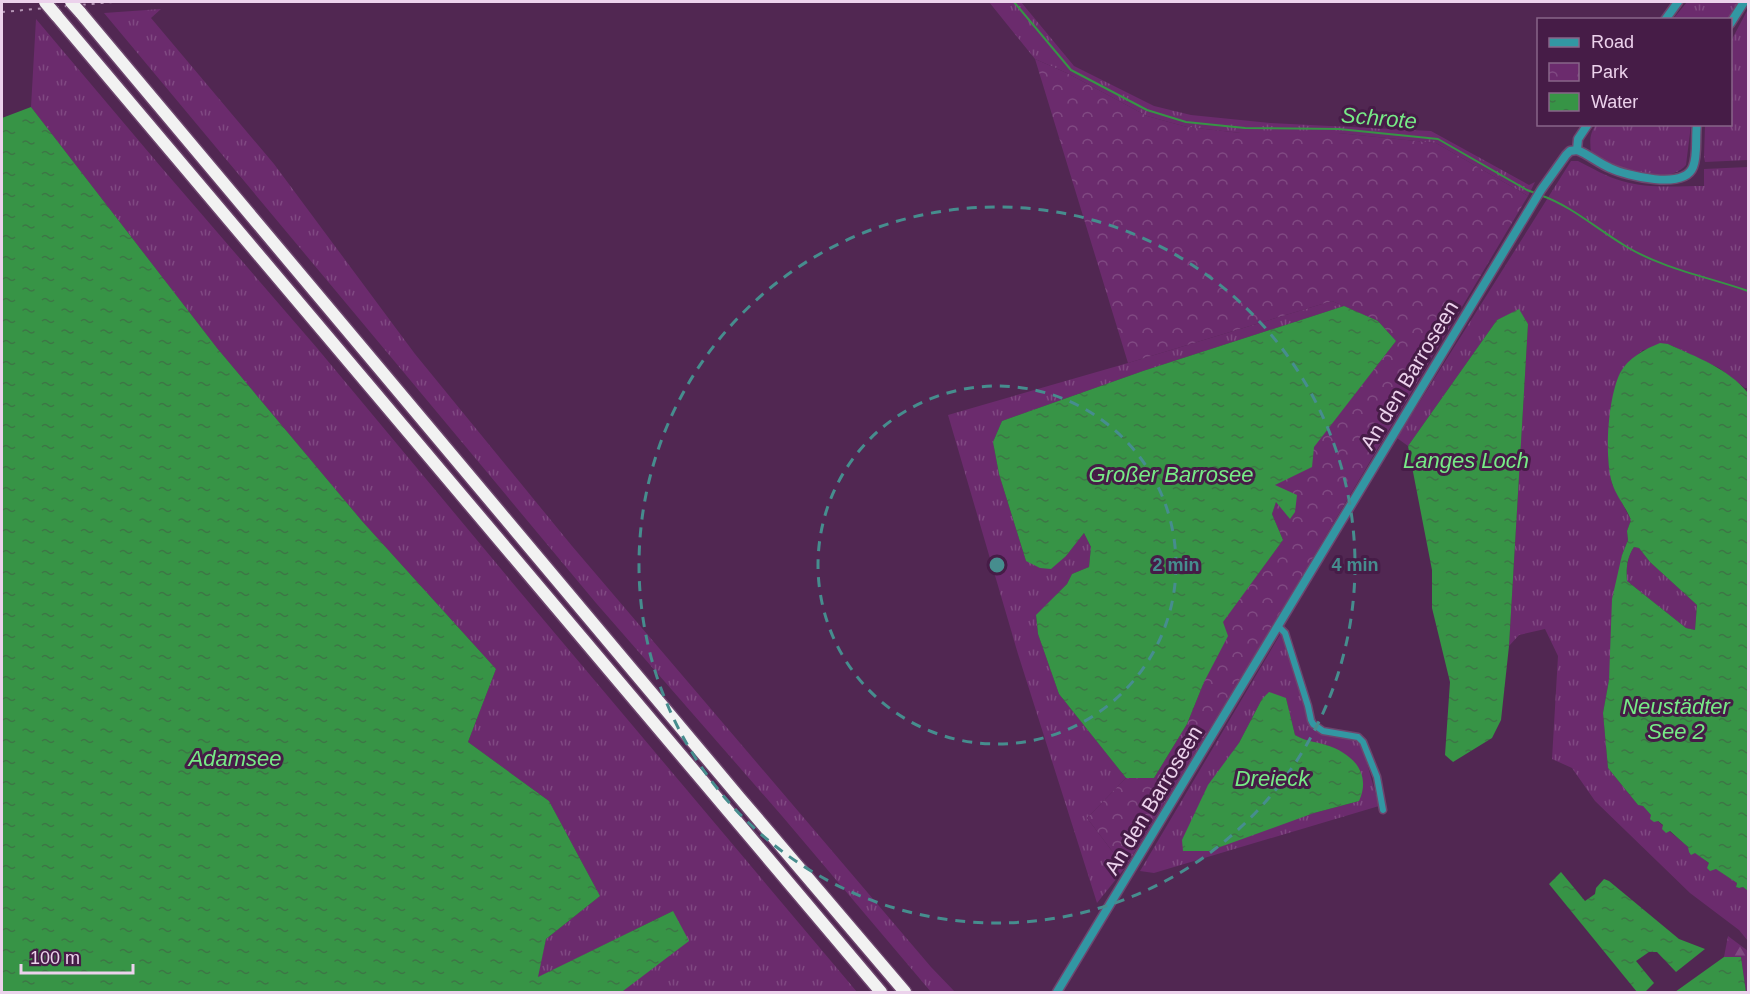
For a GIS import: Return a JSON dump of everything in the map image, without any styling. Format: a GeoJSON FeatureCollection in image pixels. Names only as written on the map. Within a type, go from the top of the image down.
{"type":"FeatureCollection","features":[{"type":"Feature","properties":{"kind":"highway"},"geometry":{"type":"LineString","coordinates":[[45,2],[880,993]]}},
{"type":"Feature","properties":{"kind":"highway"},"geometry":{"type":"LineString","coordinates":[[72,2],[905,993]]}},
{"type":"Feature","properties":{"kind":"street"},"geometry":{"type":"LineString","coordinates":[[1666,18],[1678,2]]}},
{"type":"Feature","properties":{"kind":"street"},"geometry":{"type":"LineString","coordinates":[[1732,22],[1744,2]]}},
{"type":"Feature","properties":{"kind":"street"},"geometry":{"type":"LineString","coordinates":[[1587,126],[1578,139],[1577,150],[1624,174],[1657,178],[1681,178],[1690,172],[1694,164],[1697,126]]}},
{"type":"Feature","properties":{"kind":"street","name":"An den Barroseen"},"geometry":{"type":"LineString","coordinates":[[1058,993],[1542,190],[1566,155],[1570,151],[1577,150]]}},
{"type":"Feature","properties":{"kind":"street"},"geometry":{"type":"LineString","coordinates":[[1278,626],[1285,633],[1313,724],[1323,731],[1358,737],[1363,742],[1377,777],[1383,810]]}},
{"type":"Feature","properties":{"kind":"green space"},"geometry":{"type":"Polygon","coordinates":[[[989,2],[1021,2],[1074,66],[1154,106],[1191,115],[1270,123],[1431,131],[1529,185],[1535,182],[1528,196],[1436,143],[1338,133],[1241,133],[1187,127],[1147,116],[1069,74],[1035,59],[989,2]]]}},
{"type":"Feature","properties":{"kind":"green space"},"geometry":{"type":"Polygon","coordinates":[[[1687,2],[1738,2],[1729,18],[1674,18],[1687,2]]]}},
{"type":"Feature","properties":{"kind":"green space"},"geometry":{"type":"Polygon","coordinates":[[[161,9],[151,18],[274,164],[415,354],[572,546],[931,967],[955,992],[931,992],[782,816],[596,603],[104,13],[161,9]]]}},
{"type":"Feature","properties":{"kind":"green space"},"geometry":{"type":"Polygon","coordinates":[[[1748,9],[1748,160],[1705,162],[1705,126],[1732,126],[1732,39],[1748,9]]]}},
{"type":"Feature","properties":{"kind":"green space"},"geometry":{"type":"Polygon","coordinates":[[[36,19],[317,348],[857,992],[623,992],[673,911],[537,978],[546,939],[600,896],[549,801],[468,742],[496,669],[362,521],[217,348],[31,107],[36,19]]]}},
{"type":"Feature","properties":{"kind":"green space"},"geometry":{"type":"Polygon","coordinates":[[[1035,59],[1069,74],[1147,116],[1187,127],[1241,133],[1338,133],[1436,143],[1528,196],[1125,868],[1087,818],[1126,778],[1154,778],[1187,724],[1204,682],[1222,622],[1283,540],[1272,514],[1276,501],[1275,485],[1313,447],[1396,341],[1378,321],[1332,301],[1128,363],[1035,59]]]}},
{"type":"Feature","properties":{"kind":"green space"},"geometry":{"type":"Polygon","coordinates":[[[1595,126],[1691,126],[1686,165],[1677,172],[1653,175],[1612,164],[1591,153],[1590,142],[1595,126]]]}},
{"type":"Feature","properties":{"kind":"green space"},"geometry":{"type":"Polygon","coordinates":[[[1571,161],[1578,161],[1622,181],[1663,186],[1704,186],[1704,169],[1748,167],[1748,388],[1719,368],[1668,344],[1643,350],[1620,373],[1608,437],[1608,458],[1612,484],[1631,520],[1627,531],[1628,540],[1622,555],[1609,680],[1603,713],[1608,768],[1638,805],[1643,806],[1688,847],[1737,883],[1736,887],[1743,887],[1748,891],[1748,941],[1739,930],[1690,893],[1595,801],[1572,768],[1552,759],[1558,656],[1545,629],[1519,635],[1509,646],[1528,324],[1519,310],[1497,320],[1408,446],[1397,438],[1571,161]]]}},
{"type":"Feature","properties":{"kind":"green space"},"geometry":{"type":"Polygon","coordinates":[[[1332,301],[1344,306],[1143,371],[1002,421],[993,442],[999,474],[1026,561],[1066,556],[1084,533],[1091,547],[1089,567],[1072,574],[1067,584],[1036,616],[1038,634],[1059,694],[1126,778],[1087,818],[1125,868],[1097,903],[1018,654],[948,415],[1332,301]]]}},
{"type":"Feature","properties":{"kind":"green space"},"geometry":{"type":"Polygon","coordinates":[[[1634,547],[1639,548],[1650,562],[1697,605],[1695,630],[1686,628],[1627,581],[1628,564],[1634,547]]]}},
{"type":"Feature","properties":{"kind":"green space"},"geometry":{"type":"Polygon","coordinates":[[[1281,633],[1285,637],[1310,726],[1324,734],[1355,739],[1363,749],[1379,806],[1154,873],[1140,871],[1281,633]],[[1286,698],[1262,699],[1239,743],[1314,813],[1359,801],[1327,745],[1305,741],[1295,735],[1286,698]]]}},
{"type":"Feature","properties":{"kind":"green space"},"geometry":{"type":"Polygon","coordinates":[[[1728,936],[1748,951],[1748,992],[1746,992],[1741,957],[1724,957],[1728,936]]]}},
{"type":"Feature","properties":{"kind":"water","name":"Adamsee"},"geometry":{"type":"Polygon","coordinates":[[[31,107],[217,348],[362,521],[496,669],[468,742],[549,801],[600,896],[546,939],[538,977],[673,911],[689,941],[623,992],[2,992],[2,118],[31,107]]]}},
{"type":"Feature","properties":{"kind":"water","name":"Großer Barrosee"},"geometry":{"type":"Polygon","coordinates":[[[1344,306],[1378,321],[1396,341],[1314,447],[1312,467],[1275,485],[1297,495],[1295,512],[1290,519],[1276,502],[1272,514],[1283,540],[1223,622],[1228,636],[1204,682],[1187,724],[1154,778],[1126,778],[1059,694],[1038,634],[1036,615],[1067,584],[1072,574],[1089,567],[1091,547],[1084,533],[1066,556],[1051,569],[1040,568],[1026,561],[999,474],[993,442],[1002,421],[1143,371],[1344,306]]]}},
{"type":"Feature","properties":{"kind":"water","name":"Langes Loch"},"geometry":{"type":"Polygon","coordinates":[[[1519,309],[1528,324],[1509,646],[1501,720],[1492,738],[1453,762],[1445,755],[1450,682],[1432,608],[1432,570],[1408,446],[1497,320],[1519,309]]]}},
{"type":"Feature","properties":{"kind":"water","name":"Neustädter See 2"},"geometry":{"type":"Polygon","coordinates":[[[1668,344],[1711,364],[1740,384],[1748,393],[1748,891],[1743,887],[1736,887],[1737,883],[1716,869],[1710,871],[1707,868],[1709,863],[1695,853],[1691,855],[1688,847],[1670,831],[1666,833],[1662,829],[1663,825],[1650,819],[1651,815],[1643,806],[1638,805],[1608,768],[1603,713],[1609,680],[1612,599],[1631,520],[1612,483],[1608,458],[1610,412],[1616,384],[1623,368],[1637,355],[1654,345],[1668,344]],[[1634,547],[1630,555],[1627,581],[1686,628],[1695,630],[1697,605],[1650,562],[1639,548],[1634,547]]]}},
{"type":"Feature","properties":{"kind":"water","name":"Dreieck"},"geometry":{"type":"Polygon","coordinates":[[[1269,692],[1286,698],[1295,735],[1344,753],[1357,766],[1363,782],[1359,801],[1314,813],[1209,851],[1183,851],[1182,840],[1208,785],[1239,743],[1262,699],[1269,692]]]}},
{"type":"Feature","properties":{"kind":"water"},"geometry":{"type":"Polygon","coordinates":[[[1561,872],[1585,901],[1595,894],[1596,888],[1604,879],[1609,881],[1679,939],[1705,949],[1676,972],[1657,952],[1649,952],[1636,961],[1654,983],[1645,992],[1637,992],[1549,884],[1561,872]]]}},
{"type":"Feature","properties":{"kind":"water"},"geometry":{"type":"Polygon","coordinates":[[[1724,957],[1741,957],[1746,992],[1675,992],[1724,957]]]}},
{"type":"Feature","properties":{"kind":"waterway","name":"Schrote"},"geometry":{"type":"LineString","coordinates":[[1014,2],[1071,70],[1147,110],[1186,122],[1245,128],[1339,129],[1438,139],[1535,193]]}},
{"type":"Feature","properties":{"kind":"waterway","name":"Schrote"},"geometry":{"type":"LineString","coordinates":[[1540,195],[1574,212],[1641,255],[1671,267],[1748,291]]}},
{"type":"Feature","properties":{"kind":"railway"},"geometry":{"type":"LineString","coordinates":[[2,12],[113,2]]}}]}
